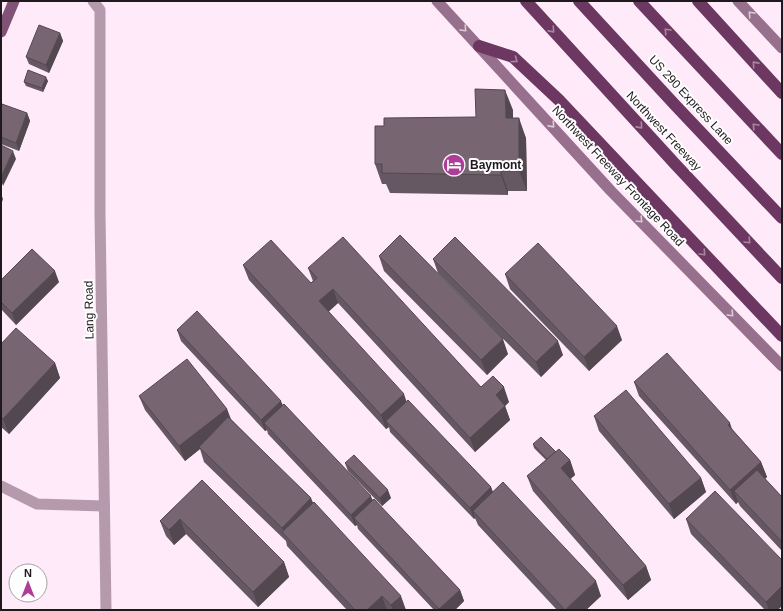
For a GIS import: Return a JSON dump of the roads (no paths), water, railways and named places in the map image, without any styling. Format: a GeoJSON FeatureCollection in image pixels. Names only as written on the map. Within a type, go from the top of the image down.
{"type":"FeatureCollection","features":[{"type":"Feature","properties":{"kind":"highway","name":"Northwest Freeway"},"geometry":{"type":"LineString","coordinates":[[526,1],[782,278]]}},
{"type":"Feature","properties":{"kind":"highway","name":"US 290 Express Lane"},"geometry":{"type":"LineString","coordinates":[[579,1],[782,218]]}},
{"type":"Feature","properties":{"kind":"highway"},"geometry":{"type":"LineString","coordinates":[[639,1],[782,154]]}},
{"type":"Feature","properties":{"kind":"highway"},"geometry":{"type":"LineString","coordinates":[[698,1],[782,93]]}},
{"type":"Feature","properties":{"kind":"highway"},"geometry":{"type":"LineString","coordinates":[[479,46],[513,57],[560,101],[782,336]]}},
{"type":"Feature","properties":{"kind":"main road"},"geometry":{"type":"LineString","coordinates":[[1,32],[14,1]]}},
{"type":"Feature","properties":{"kind":"main road","name":"Northwest Freeway Frontage Road"},"geometry":{"type":"LineString","coordinates":[[437,1],[611,191],[782,366]]}},
{"type":"Feature","properties":{"kind":"main road"},"geometry":{"type":"LineString","coordinates":[[738,1],[782,48]]}},
{"type":"Feature","properties":{"kind":"street","name":"Lang Road"},"geometry":{"type":"LineString","coordinates":[[100,4],[100,214],[106,610]]}},
{"type":"Feature","properties":{"kind":"street"},"geometry":{"type":"LineString","coordinates":[[1,486],[37,504],[104,506]]}},
{"type":"Feature","properties":{"kind":"place","name":"Baymont"},"geometry":{"type":"Point","coordinates":[454,165]}}]}
